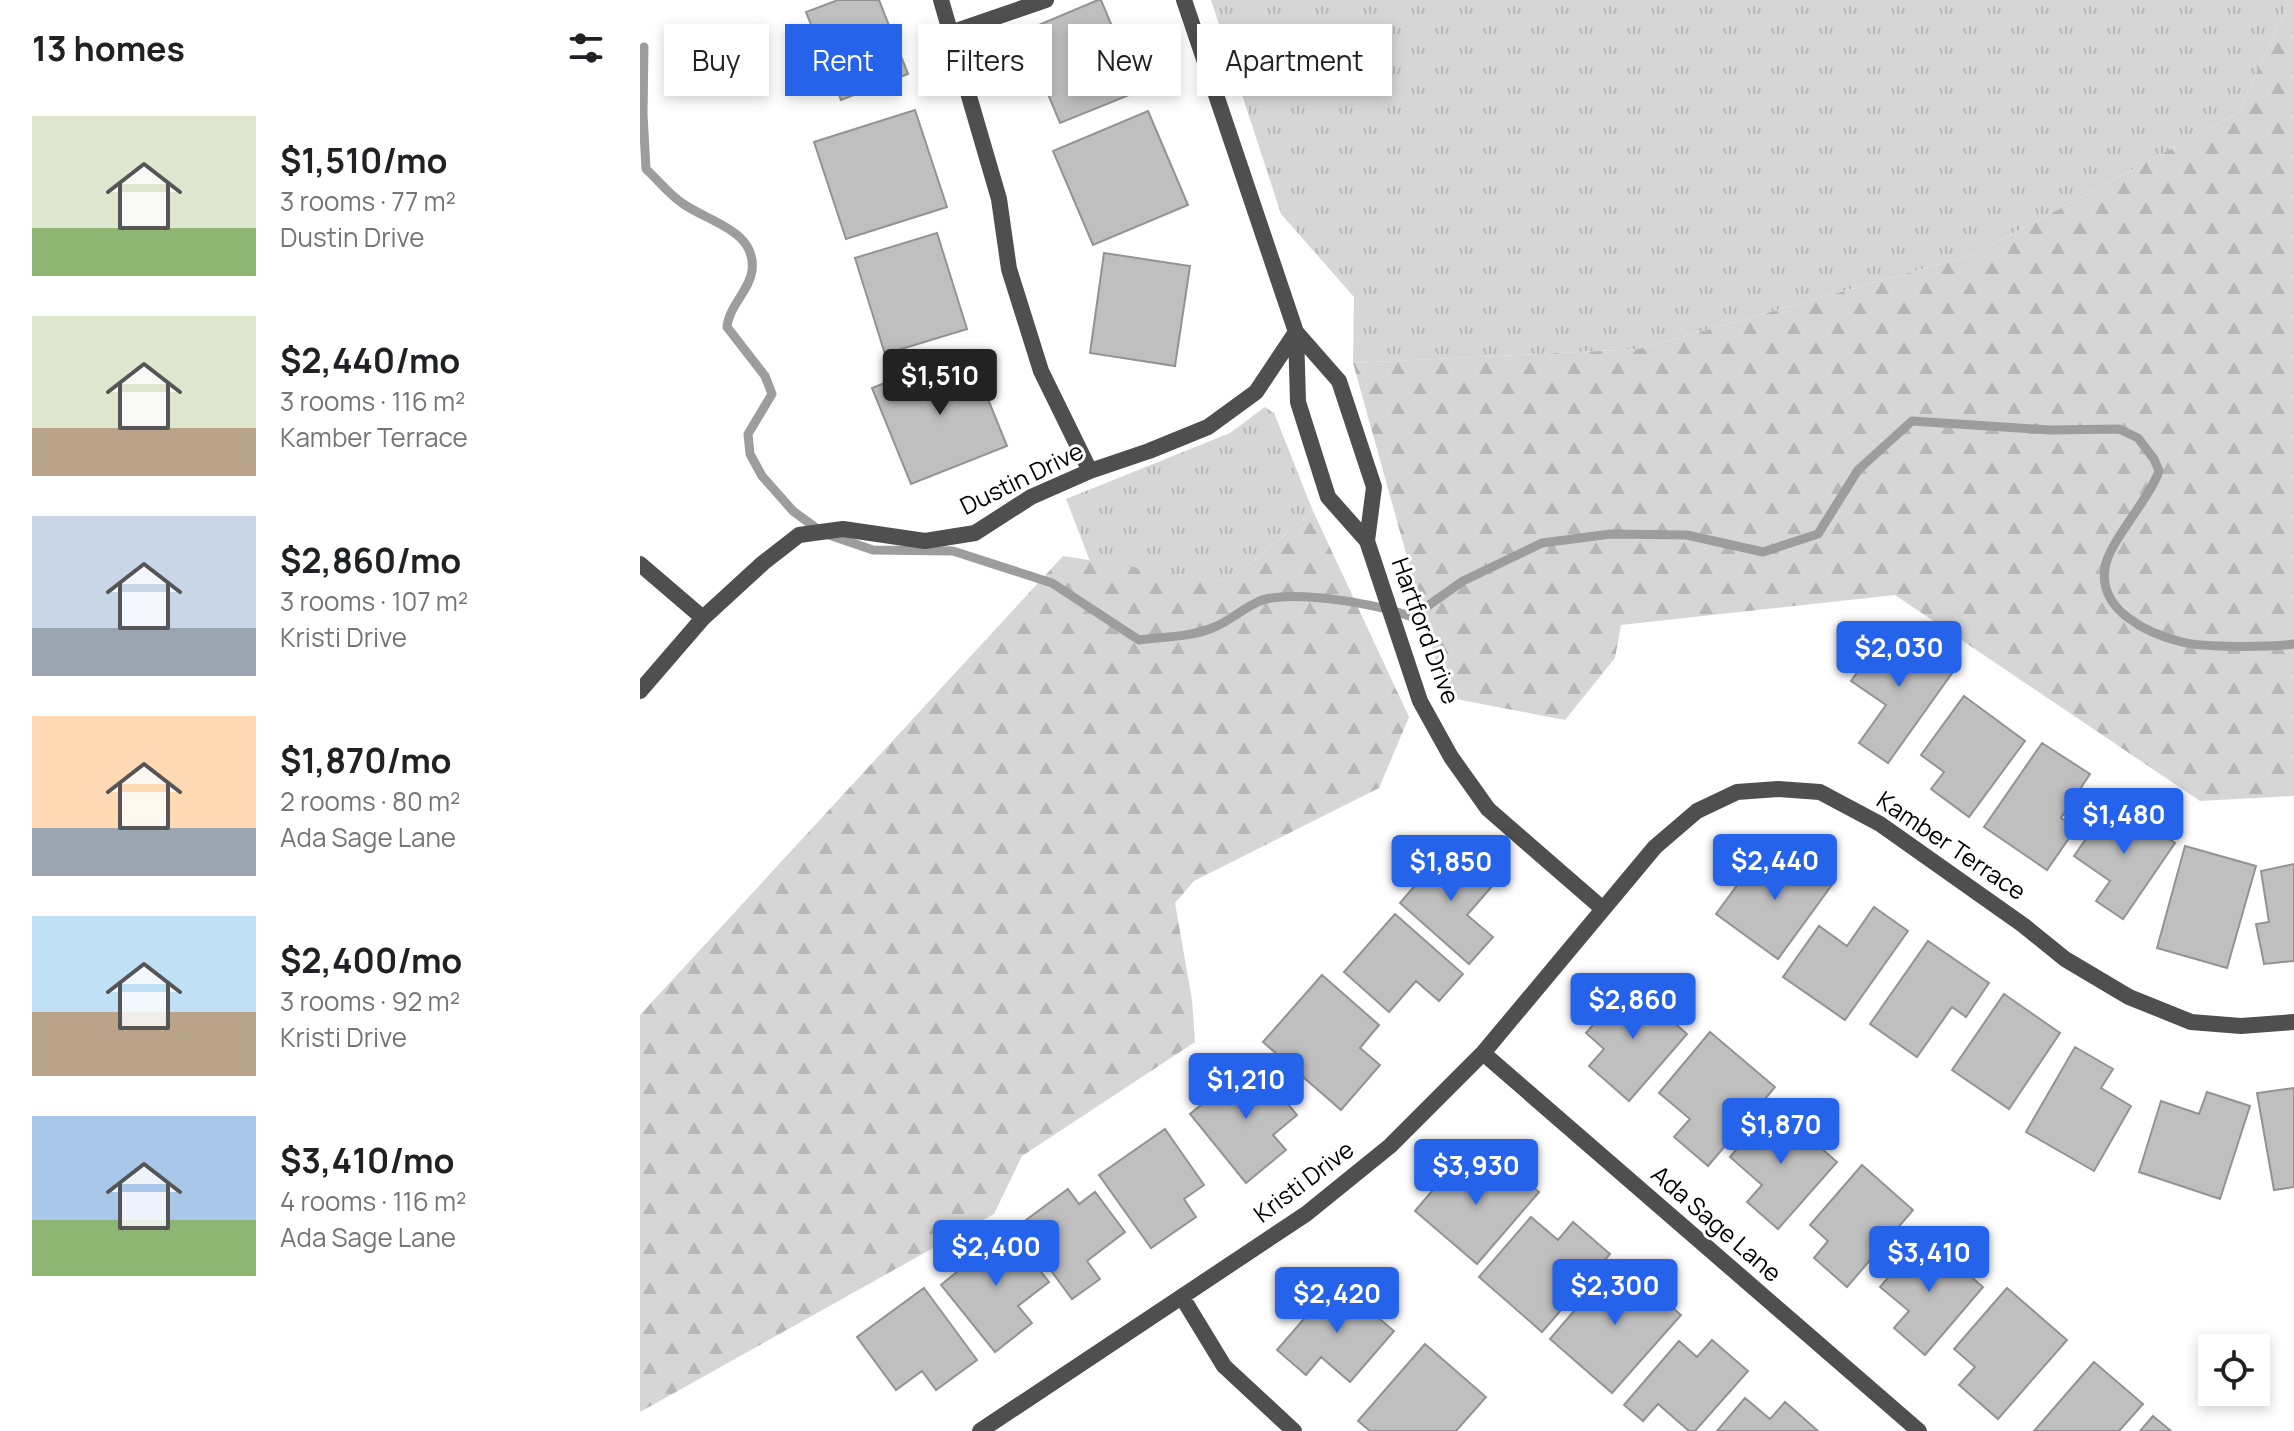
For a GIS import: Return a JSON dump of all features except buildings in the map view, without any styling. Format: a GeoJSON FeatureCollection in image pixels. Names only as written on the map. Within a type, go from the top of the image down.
{"type":"FeatureCollection","features":[{"type":"Feature","properties":{"kind":"street"},"geometry":{"type":"LineString","coordinates":[[976,24],[1046,0]]}},
{"type":"Feature","properties":{"kind":"street","name":"Hartford Drive"},"geometry":{"type":"LineString","coordinates":[[1184,0],[1296,332],[1298,402],[1328,497],[1367,541],[1420,701],[1451,757],[1488,809],[1603,909]]}},
{"type":"Feature","properties":{"kind":"street"},"geometry":{"type":"LineString","coordinates":[[943,1],[948,24]]}},
{"type":"Feature","properties":{"kind":"street"},"geometry":{"type":"LineString","coordinates":[[969,96],[999,199],[1009,269],[1041,371],[1090,471]]}},
{"type":"Feature","properties":{"kind":"street","name":"Hartford Drive"},"geometry":{"type":"LineString","coordinates":[[1296,332],[1339,381],[1374,487],[1367,541]]}},
{"type":"Feature","properties":{"kind":"street","name":"Dustin Drive"},"geometry":{"type":"LineString","coordinates":[[640,691],[703,618],[799,535],[843,529],[925,541],[975,533],[1031,497],[1090,471],[1208,427],[1256,392],[1296,332]]}},
{"type":"Feature","properties":{"kind":"street"},"geometry":{"type":"LineString","coordinates":[[640,564],[703,618]]}},
{"type":"Feature","properties":{"kind":"street","name":"Kamber Terrace"},"geometry":{"type":"LineString","coordinates":[[1603,909],[1655,847],[1697,811],[1737,792],[1778,789],[1820,792],[1880,824],[2023,925],[2065,959],[2129,997],[2191,1022],[2241,1026],[2294,1022]]}},
{"type":"Feature","properties":{"kind":"street","name":"Kristi Drive"},"geometry":{"type":"LineString","coordinates":[[980,1431],[1306,1214],[1390,1146],[1483,1053],[1603,909]]}},
{"type":"Feature","properties":{"kind":"street","name":"Ada Sage Lane"},"geometry":{"type":"LineString","coordinates":[[1483,1053],[1919,1431]]}},
{"type":"Feature","properties":{"kind":"street"},"geometry":{"type":"LineString","coordinates":[[1182,1297],[1224,1366],[1294,1431]]}},
{"type":"Feature","properties":{"kind":"green space"},"geometry":{"type":"Polygon","coordinates":[[[1211,0],[2290,0],[2238,113],[1975,254],[1639,349],[1353,363],[1354,297],[1281,214],[1242,96],[1392,96],[1392,24],[1219,24],[1211,0]]]}},
{"type":"Feature","properties":{"kind":"green space"},"geometry":{"type":"Polygon","coordinates":[[[2290,0],[2294,0],[2294,796],[2200,801],[1895,595],[1621,625],[1615,658],[1565,720],[1446,697],[1353,363],[1639,349],[1975,254],[2238,113],[2290,0]]]}},
{"type":"Feature","properties":{"kind":"green space"},"geometry":{"type":"Polygon","coordinates":[[[1265,407],[1274,413],[1313,511],[1228,582],[1090,561],[1066,499],[1230,433],[1265,407]]]}},
{"type":"Feature","properties":{"kind":"green space"},"geometry":{"type":"Polygon","coordinates":[[[1313,511],[1409,717],[1379,788],[1194,881],[1175,903],[1192,1000],[1195,1042],[1022,1156],[994,1214],[640,1412],[640,1015],[1063,556],[1228,582],[1313,511]]]}},
{"type":"Feature","properties":{"kind":"waterway"},"geometry":{"type":"LineString","coordinates":[[644,47],[646,169],[682,203],[739,236],[751,257],[750,278],[731,312],[727,327],[765,376],[772,394],[748,434],[750,454],[762,476],[793,511],[823,533],[873,550],[953,551],[1052,583],[1139,640],[1204,631],[1260,601],[1281,597],[1340,600],[1412,617],[1463,581],[1542,543],[1611,534],[1687,535],[1763,552],[1818,534],[1858,470],[1912,421],[2050,430],[2119,429],[2138,438],[2159,471],[2108,557],[2105,583],[2109,597],[2128,618],[2155,633],[2182,642],[2238,646],[2294,644]]}}]}
